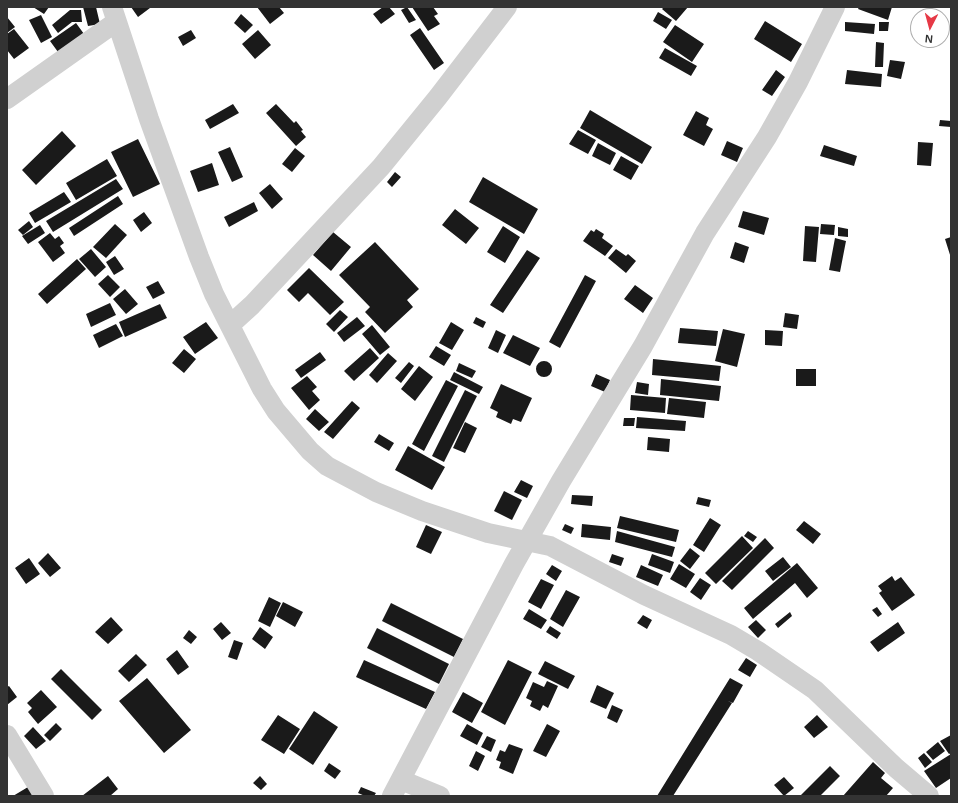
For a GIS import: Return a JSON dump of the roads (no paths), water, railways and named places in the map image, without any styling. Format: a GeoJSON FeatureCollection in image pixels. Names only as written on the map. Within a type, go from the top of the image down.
{"type":"FeatureCollection","features":[{"type":"Feature","properties":{"kind":"street"},"geometry":{"type":"LineString","coordinates":[[230,326],[252,305],[381,167],[438,97],[506,7]]}},
{"type":"Feature","properties":{"kind":"street"},"geometry":{"type":"LineString","coordinates":[[440,796],[397,788],[528,541],[561,482],[643,346],[705,233],[771,130],[798,82],[835,7]]}},
{"type":"Feature","properties":{"kind":"street"},"geometry":{"type":"LineString","coordinates":[[7,99],[114,14],[199,256],[230,326],[262,389],[276,411],[310,451],[327,466],[376,492],[422,511],[488,532],[550,546],[644,595],[731,635],[758,651],[815,690],[896,768],[929,796]]}},
{"type":"Feature","properties":{"kind":"street"},"geometry":{"type":"LineString","coordinates":[[7,735],[44,796]]}}]}
